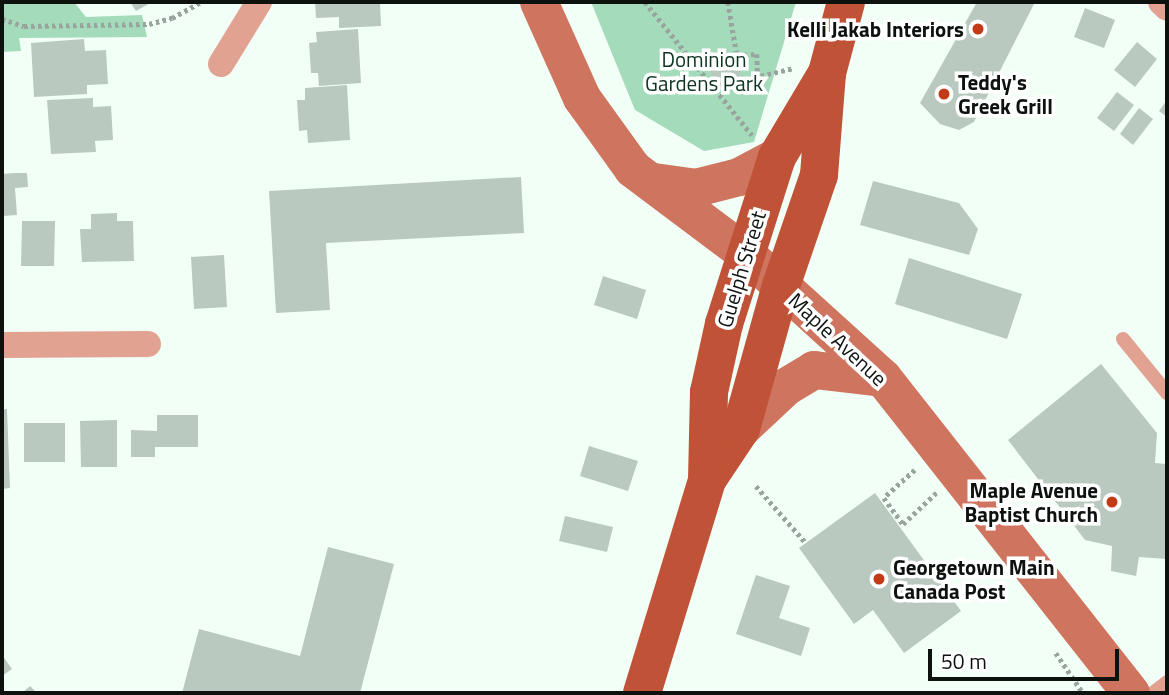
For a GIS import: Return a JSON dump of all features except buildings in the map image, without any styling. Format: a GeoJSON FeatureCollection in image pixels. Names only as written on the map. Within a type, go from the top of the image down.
{"type":"FeatureCollection","features":[{"type":"Feature","properties":{"kind":"main road","name":"Maple Avenue"},"geometry":{"type":"LineString","coordinates":[[539,2],[582,98],[604,133],[633,169],[653,182],[705,226],[746,253],[883,378],[1131,693]]}},
{"type":"Feature","properties":{"kind":"main road","name":"Guelph Street"},"geometry":{"type":"LineString","coordinates":[[642,693],[708,480],[741,429],[781,286],[819,175],[829,64],[846,2]]}},
{"type":"Feature","properties":{"kind":"main road","name":"Guelph Street"},"geometry":{"type":"LineString","coordinates":[[708,480],[709,392],[746,253],[777,157],[829,64]]}},
{"type":"Feature","properties":{"kind":"main road"},"geometry":{"type":"LineString","coordinates":[[653,182],[696,188],[739,177],[777,157]]}},
{"type":"Feature","properties":{"kind":"main road"},"geometry":{"type":"LineString","coordinates":[[741,429],[786,387],[814,369],[883,378]]}},
{"type":"Feature","properties":{"kind":"street"},"geometry":{"type":"LineString","coordinates":[[221,64],[259,2]]}},
{"type":"Feature","properties":{"kind":"street"},"geometry":{"type":"LineString","coordinates":[[1161,2],[1167,8]]}},
{"type":"Feature","properties":{"kind":"street"},"geometry":{"type":"LineString","coordinates":[[2,345],[148,344]]}},
{"type":"Feature","properties":{"kind":"lane"},"geometry":{"type":"LineString","coordinates":[[1123,339],[1167,393]]}},
{"type":"Feature","properties":{"kind":"lane"},"geometry":{"type":"LineString","coordinates":[[1153,693],[1167,682]]}},
{"type":"Feature","properties":{"kind":"path"},"geometry":{"type":"LineString","coordinates":[[2,19],[24,26],[149,24],[172,19],[201,2]]}},
{"type":"Feature","properties":{"kind":"path"},"geometry":{"type":"LineString","coordinates":[[645,2],[749,133],[777,157]]}},
{"type":"Feature","properties":{"kind":"path"},"geometry":{"type":"LineString","coordinates":[[728,2],[737,55],[757,54],[758,79]]}},
{"type":"Feature","properties":{"kind":"path"},"geometry":{"type":"LineString","coordinates":[[713,88],[829,64]]}},
{"type":"Feature","properties":{"kind":"path"},"geometry":{"type":"LineString","coordinates":[[910,458],[925,475]]}},
{"type":"Feature","properties":{"kind":"path"},"geometry":{"type":"LineString","coordinates":[[919,467],[884,498],[903,524],[938,492]]}},
{"type":"Feature","properties":{"kind":"path"},"geometry":{"type":"LineString","coordinates":[[931,483],[946,502]]}},
{"type":"Feature","properties":{"kind":"path"},"geometry":{"type":"LineString","coordinates":[[756,486],[806,543]]}},
{"type":"Feature","properties":{"kind":"path"},"geometry":{"type":"LineString","coordinates":[[1054,649],[1083,693]]}},
{"type":"Feature","properties":{"kind":"green space"},"geometry":{"type":"Polygon","coordinates":[[[2,2],[74,2],[86,17],[142,15],[147,37],[19,38],[21,51],[2,52],[2,2]]]}},
{"type":"Feature","properties":{"kind":"green space","name":"Dominion Gardens Park"},"geometry":{"type":"Polygon","coordinates":[[[591,2],[796,2],[754,142],[704,151],[635,110],[591,2]]]}},
{"type":"Feature","properties":{"kind":"place","name":"Kelli Jakab Interiors"},"geometry":{"type":"Point","coordinates":[978,29]}},
{"type":"Feature","properties":{"kind":"place","name":"Teddy's Greek Grill"},"geometry":{"type":"Point","coordinates":[944,94]}},
{"type":"Feature","properties":{"kind":"place","name":"Maple Avenue Baptist Church"},"geometry":{"type":"Point","coordinates":[1112,502]}},
{"type":"Feature","properties":{"kind":"place","name":"Georgetown Main Canada Post"},"geometry":{"type":"Point","coordinates":[879,579]}}]}
